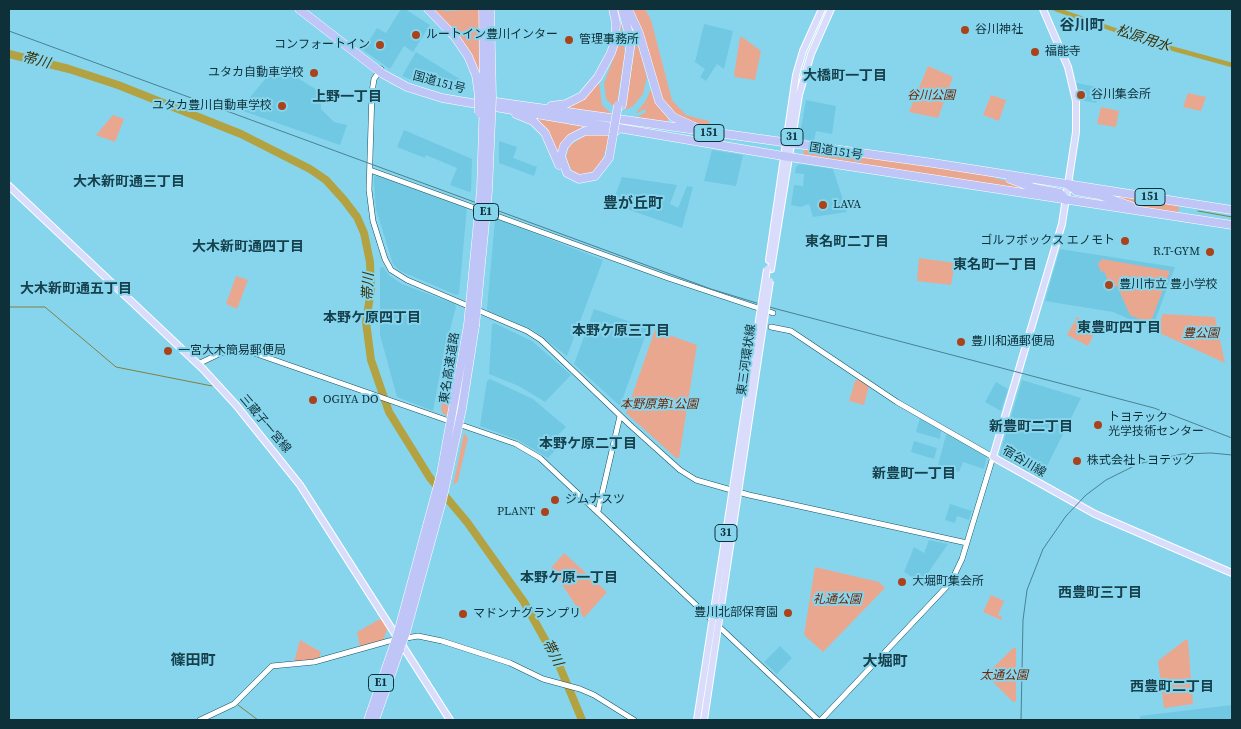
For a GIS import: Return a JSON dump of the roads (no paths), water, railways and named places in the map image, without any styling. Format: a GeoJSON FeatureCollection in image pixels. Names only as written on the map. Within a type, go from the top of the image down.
{"type":"FeatureCollection","features":[{"type":"Feature","properties":{"kind":"highway","name":"国道151号"},"geometry":{"type":"LineString","coordinates":[[299,9],[380,70],[407,87],[433,96],[786,156],[1232,225]]}},
{"type":"Feature","properties":{"kind":"highway"},"geometry":{"type":"LineString","coordinates":[[428,9],[455,37],[468,56],[485,97]]}},
{"type":"Feature","properties":{"kind":"highway","name":"東名高速道路"},"geometry":{"type":"LineString","coordinates":[[375,720],[439,499],[472,325],[487,201],[483,9]]}},
{"type":"Feature","properties":{"kind":"highway","name":"東名高速道路"},"geometry":{"type":"LineString","coordinates":[[472,325],[485,97],[492,64],[490,9]]}},
{"type":"Feature","properties":{"kind":"highway"},"geometry":{"type":"LineString","coordinates":[[492,64],[496,9]]}},
{"type":"Feature","properties":{"kind":"highway"},"geometry":{"type":"LineString","coordinates":[[503,109],[537,124],[549,138],[562,172],[571,180],[580,183],[595,181],[606,171],[612,162],[620,105],[627,38],[615,9]]}},
{"type":"Feature","properties":{"kind":"highway"},"geometry":{"type":"LineString","coordinates":[[532,107],[566,104],[582,96],[592,85],[613,47],[616,29],[615,9]]}},
{"type":"Feature","properties":{"kind":"highway"},"geometry":{"type":"LineString","coordinates":[[620,105],[631,41],[622,9]]}},
{"type":"Feature","properties":{"kind":"highway"},"geometry":{"type":"LineString","coordinates":[[628,9],[639,32],[659,101],[673,117],[705,133]]}},
{"type":"Feature","properties":{"kind":"highway","name":"国道151号"},"geometry":{"type":"LineString","coordinates":[[380,70],[410,84],[442,94],[982,171],[1232,210]]}},
{"type":"Feature","properties":{"kind":"highway"},"geometry":{"type":"LineString","coordinates":[[616,136],[609,158],[598,174],[582,180],[567,173],[561,160],[563,149],[572,138],[585,131],[611,130],[686,139]]}},
{"type":"Feature","properties":{"kind":"highway"},"geometry":{"type":"LineString","coordinates":[[982,171],[1034,188],[1060,193],[1066,200]]}},
{"type":"Feature","properties":{"kind":"highway"},"geometry":{"type":"LineString","coordinates":[[1068,184],[1076,191],[1099,195],[1154,213]]}},
{"type":"Feature","properties":{"kind":"highway","name":"東名高速道路"},"geometry":{"type":"LineString","coordinates":[[368,720],[398,644]]}},
{"type":"Feature","properties":{"kind":"main road","name":"東三河環状線"},"geometry":{"type":"LineString","coordinates":[[788,144],[793,94],[803,51],[822,9]]}},
{"type":"Feature","properties":{"kind":"main road","name":"東三河環状線"},"geometry":{"type":"LineString","coordinates":[[697,720],[736,490],[788,144],[803,80],[818,35],[831,9]]}},
{"type":"Feature","properties":{"kind":"main road","name":"宿谷川線"},"geometry":{"type":"LineString","coordinates":[[1043,9],[1068,67],[1076,101],[1076,132],[1062,224],[993,457],[1095,514],[1232,573]]}},
{"type":"Feature","properties":{"kind":"main road","name":"三蔵子一宮線"},"geometry":{"type":"LineString","coordinates":[[9,186],[198,364],[236,405],[291,474],[398,644],[450,720]]}},
{"type":"Feature","properties":{"kind":"main road","name":"東三河環状線"},"geometry":{"type":"LineString","coordinates":[[704,720],[719,625],[736,490]]}},
{"type":"Feature","properties":{"kind":"street"},"geometry":{"type":"LineString","coordinates":[[380,70],[374,79],[372,92],[370,170],[372,213],[385,259],[391,270],[407,280],[527,331],[541,340],[620,416],[680,470],[696,480],[967,543]]}},
{"type":"Feature","properties":{"kind":"street"},"geometry":{"type":"LineString","coordinates":[[370,170],[668,278],[773,313]]}},
{"type":"Feature","properties":{"kind":"street"},"geometry":{"type":"LineString","coordinates":[[464,426],[528,450],[552,468],[819,720],[948,586],[958,568],[967,543],[993,457],[897,402],[791,331],[771,327]]}},
{"type":"Feature","properties":{"kind":"street"},"geometry":{"type":"LineString","coordinates":[[198,364],[224,352],[250,353],[449,421]]}},
{"type":"Feature","properties":{"kind":"street"},"geometry":{"type":"LineString","coordinates":[[598,511],[620,416]]}},
{"type":"Feature","properties":{"kind":"street"},"geometry":{"type":"LineString","coordinates":[[200,720],[234,704],[272,666],[314,662],[398,644],[418,636],[442,641],[514,664],[543,679],[576,687],[594,695],[634,720]]}},
{"type":"Feature","properties":{"kind":"waterway","name":"松原用水"},"geometry":{"type":"LineString","coordinates":[[1055,9],[1152,43],[1232,65]]}},
{"type":"Feature","properties":{"kind":"waterway","name":"帯川"},"geometry":{"type":"LineString","coordinates":[[9,54],[69,69],[118,85],[241,134],[310,169],[326,180],[344,200],[357,217],[364,233],[370,262],[371,290],[366,322],[371,360],[389,412],[430,478],[467,522],[524,602],[559,665],[582,720]]}},
{"type":"Feature","properties":{"kind":"waterway"},"geometry":{"type":"LineString","coordinates":[[1198,211],[1232,217]]}},
{"type":"Feature","properties":{"kind":"waterway"},"geometry":{"type":"LineString","coordinates":[[9,307],[45,307],[116,367],[212,386]]}},
{"type":"Feature","properties":{"kind":"waterway"},"geometry":{"type":"LineString","coordinates":[[238,705],[258,720]]}},
{"type":"Feature","properties":{"kind":"railway"},"geometry":{"type":"LineString","coordinates":[[9,31],[711,289],[773,308],[1154,408],[1232,438]]}},
{"type":"Feature","properties":{"kind":"railway"},"geometry":{"type":"LineString","coordinates":[[1021,720],[1023,620],[1027,590],[1043,549],[1066,516],[1086,495],[1106,480],[1138,464],[1182,454],[1211,453],[1232,455]]}},
{"type":"Feature","properties":{"kind":"place","name":"谷川神社"},"geometry":{"type":"Point","coordinates":[965,30]}},
{"type":"Feature","properties":{"kind":"place","name":"ルートイン豊川インター"},"geometry":{"type":"Point","coordinates":[416,35]}},
{"type":"Feature","properties":{"kind":"place","name":"管理事務所"},"geometry":{"type":"Point","coordinates":[569,40]}},
{"type":"Feature","properties":{"kind":"place","name":"コンフォートイン"},"geometry":{"type":"Point","coordinates":[380,45]}},
{"type":"Feature","properties":{"kind":"place","name":"福能寺"},"geometry":{"type":"Point","coordinates":[1035,52]}},
{"type":"Feature","properties":{"kind":"place","name":"ユタカ自動車学校"},"geometry":{"type":"Point","coordinates":[314,73]}},
{"type":"Feature","properties":{"kind":"place","name":"谷川集会所"},"geometry":{"type":"Point","coordinates":[1081,95]}},
{"type":"Feature","properties":{"kind":"place","name":"ユタカ豊川自動車学校"},"geometry":{"type":"Point","coordinates":[282,106]}},
{"type":"Feature","properties":{"kind":"place","name":"LAVA"},"geometry":{"type":"Point","coordinates":[823,205]}},
{"type":"Feature","properties":{"kind":"place","name":"ゴルフボックス エノモト"},"geometry":{"type":"Point","coordinates":[1125,241]}},
{"type":"Feature","properties":{"kind":"place","name":"R.T-GYM"},"geometry":{"type":"Point","coordinates":[1210,252]}},
{"type":"Feature","properties":{"kind":"place","name":"豊川市立 豊小学校"},"geometry":{"type":"Point","coordinates":[1109,285]}},
{"type":"Feature","properties":{"kind":"place","name":"豊川和通郵便局"},"geometry":{"type":"Point","coordinates":[961,342]}},
{"type":"Feature","properties":{"kind":"place","name":"一宮大木簡易郵便局"},"geometry":{"type":"Point","coordinates":[168,351]}},
{"type":"Feature","properties":{"kind":"place","name":"OGIYA DO"},"geometry":{"type":"Point","coordinates":[313,400]}},
{"type":"Feature","properties":{"kind":"place","name":"トヨテック 光学技術センター"},"geometry":{"type":"Point","coordinates":[1098,425]}},
{"type":"Feature","properties":{"kind":"place","name":"株式会社トヨテック"},"geometry":{"type":"Point","coordinates":[1077,461]}},
{"type":"Feature","properties":{"kind":"place","name":"ジムナスツ"},"geometry":{"type":"Point","coordinates":[555,500]}},
{"type":"Feature","properties":{"kind":"place","name":"PLANT"},"geometry":{"type":"Point","coordinates":[545,512]}},
{"type":"Feature","properties":{"kind":"place","name":"大堀町集会所"},"geometry":{"type":"Point","coordinates":[902,582]}},
{"type":"Feature","properties":{"kind":"place","name":"豊川北部保育園"},"geometry":{"type":"Point","coordinates":[788,613]}},
{"type":"Feature","properties":{"kind":"place","name":"マドンナグランプリ"},"geometry":{"type":"Point","coordinates":[463,614]}},
{"type":"Feature","properties":{"kind":"district","name":"谷川町"},"geometry":{"type":"Point","coordinates":[1082,26]}},
{"type":"Feature","properties":{"kind":"district","name":"大橋町一丁目"},"geometry":{"type":"Point","coordinates":[845,76]}},
{"type":"Feature","properties":{"kind":"district","name":"上野一丁目"},"geometry":{"type":"Point","coordinates":[347,97]}},
{"type":"Feature","properties":{"kind":"district","name":"大木新町通三丁目"},"geometry":{"type":"Point","coordinates":[129,182]}},
{"type":"Feature","properties":{"kind":"district","name":"豊が丘町"},"geometry":{"type":"Point","coordinates":[633,204]}},
{"type":"Feature","properties":{"kind":"district","name":"東名町二丁目"},"geometry":{"type":"Point","coordinates":[847,242]}},
{"type":"Feature","properties":{"kind":"district","name":"大木新町通四丁目"},"geometry":{"type":"Point","coordinates":[248,247]}},
{"type":"Feature","properties":{"kind":"district","name":"東名町一丁目"},"geometry":{"type":"Point","coordinates":[995,265]}},
{"type":"Feature","properties":{"kind":"district","name":"大木新町通五丁目"},"geometry":{"type":"Point","coordinates":[76,289]}},
{"type":"Feature","properties":{"kind":"district","name":"本野ケ原四丁目"},"geometry":{"type":"Point","coordinates":[372,318]}},
{"type":"Feature","properties":{"kind":"district","name":"東豊町四丁目"},"geometry":{"type":"Point","coordinates":[1119,328]}},
{"type":"Feature","properties":{"kind":"district","name":"本野ケ原三丁目"},"geometry":{"type":"Point","coordinates":[621,331]}},
{"type":"Feature","properties":{"kind":"district","name":"新豊町二丁目"},"geometry":{"type":"Point","coordinates":[1031,427]}},
{"type":"Feature","properties":{"kind":"district","name":"本野ケ原二丁目"},"geometry":{"type":"Point","coordinates":[588,444]}},
{"type":"Feature","properties":{"kind":"district","name":"新豊町一丁目"},"geometry":{"type":"Point","coordinates":[914,474]}},
{"type":"Feature","properties":{"kind":"district","name":"本野ケ原一丁目"},"geometry":{"type":"Point","coordinates":[569,578]}},
{"type":"Feature","properties":{"kind":"district","name":"西豊町三丁目"},"geometry":{"type":"Point","coordinates":[1100,593]}},
{"type":"Feature","properties":{"kind":"district","name":"篠田町"},"geometry":{"type":"Point","coordinates":[193,661]}},
{"type":"Feature","properties":{"kind":"district","name":"大堀町"},"geometry":{"type":"Point","coordinates":[885,662]}},
{"type":"Feature","properties":{"kind":"district","name":"西豊町二丁目"},"geometry":{"type":"Point","coordinates":[1172,687]}},
{"type":"Feature","properties":{"kind":"park label","name":"谷川公園"},"geometry":{"type":"Point","coordinates":[931,96]}},
{"type":"Feature","properties":{"kind":"park label","name":"豊公園"},"geometry":{"type":"Point","coordinates":[1201,334]}},
{"type":"Feature","properties":{"kind":"park label","name":"本野原第1公園"},"geometry":{"type":"Point","coordinates":[659,405]}},
{"type":"Feature","properties":{"kind":"park label","name":"礼通公園"},"geometry":{"type":"Point","coordinates":[837,600]}},
{"type":"Feature","properties":{"kind":"park label","name":"太通公園"},"geometry":{"type":"Point","coordinates":[1004,676]}}]}
